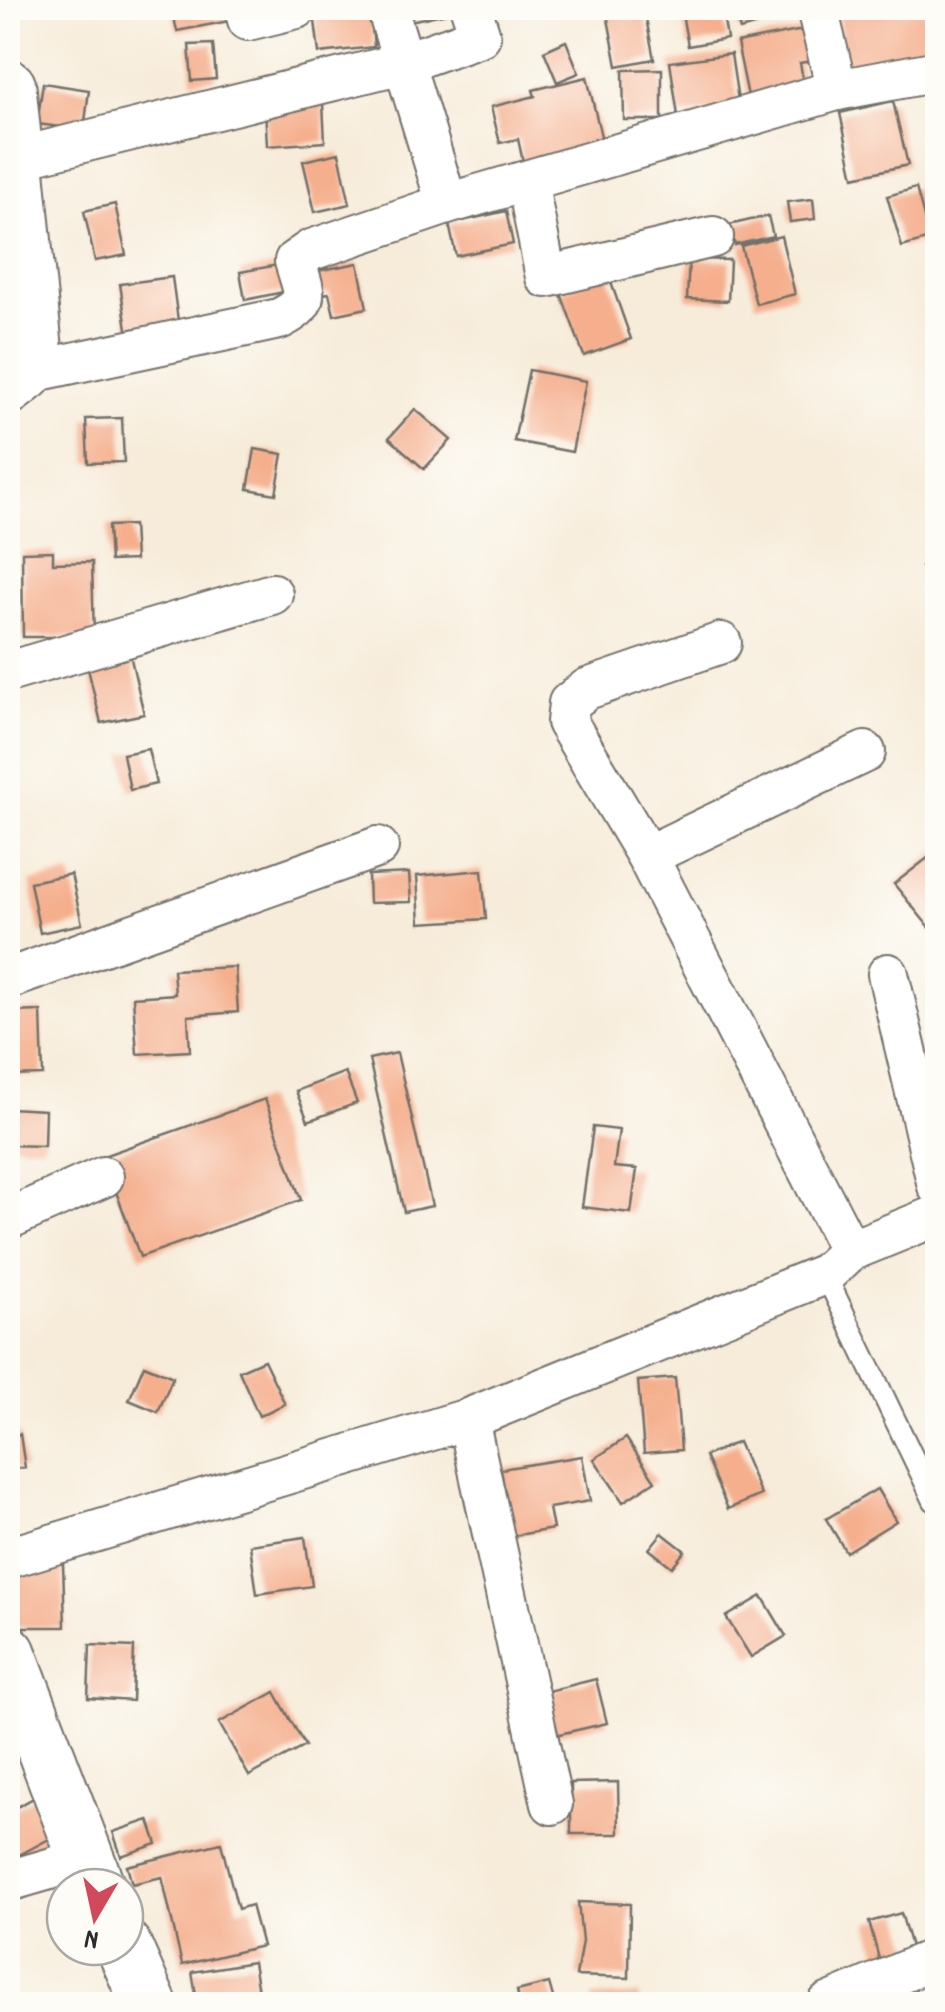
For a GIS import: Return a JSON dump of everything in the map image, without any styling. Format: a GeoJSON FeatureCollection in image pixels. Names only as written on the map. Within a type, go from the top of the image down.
{"type":"FeatureCollection","features":[{"type":"Feature","properties":{"kind":"street"},"geometry":{"type":"LineString","coordinates":[[244,8],[248,20],[296,8]]}},
{"type":"Feature","properties":{"kind":"street"},"geometry":{"type":"LineString","coordinates":[[387,8],[447,204]]}},
{"type":"Feature","properties":{"kind":"street"},"geometry":{"type":"LineString","coordinates":[[14,158],[403,62],[480,36],[471,8]]}},
{"type":"Feature","properties":{"kind":"street"},"geometry":{"type":"LineString","coordinates":[[818,8],[837,90]]}},
{"type":"Feature","properties":{"kind":"street"},"geometry":{"type":"LineString","coordinates":[[17,380],[280,319],[298,310],[304,295],[296,261],[311,250],[447,204],[837,90],[938,71]]}},
{"type":"Feature","properties":{"kind":"street"},"geometry":{"type":"LineString","coordinates":[[8,87],[34,345],[17,380]]}},
{"type":"Feature","properties":{"kind":"street"},"geometry":{"type":"LineString","coordinates":[[527,180],[546,277],[713,237]]}},
{"type":"Feature","properties":{"kind":"street"},"geometry":{"type":"LineString","coordinates":[[8,672],[272,594]]}},
{"type":"Feature","properties":{"kind":"street"},"geometry":{"type":"LineString","coordinates":[[721,643],[586,688],[569,703],[567,722],[647,856],[838,1262]]}},
{"type":"Feature","properties":{"kind":"street"},"geometry":{"type":"LineString","coordinates":[[647,856],[865,752]]}},
{"type":"Feature","properties":{"kind":"street"},"geometry":{"type":"LineString","coordinates":[[8,979],[378,847]]}},
{"type":"Feature","properties":{"kind":"street"},"geometry":{"type":"LineString","coordinates":[[888,974],[938,1186]]}},
{"type":"Feature","properties":{"kind":"street"},"geometry":{"type":"LineString","coordinates":[[8,1220],[103,1176]]}},
{"type":"Feature","properties":{"kind":"street"},"geometry":{"type":"LineString","coordinates":[[8,1558],[468,1419],[838,1262],[938,1215]]}},
{"type":"Feature","properties":{"kind":"street"},"geometry":{"type":"LineString","coordinates":[[468,1419],[552,1804]]}},
{"type":"Feature","properties":{"kind":"street"},"geometry":{"type":"LineString","coordinates":[[8,1654],[89,1867]]}},
{"type":"Feature","properties":{"kind":"street"},"geometry":{"type":"LineString","coordinates":[[8,1881],[45,1877]]}},
{"type":"Feature","properties":{"kind":"street"},"geometry":{"type":"LineString","coordinates":[[828,2004],[938,1958]]}},
{"type":"Feature","properties":{"kind":"street"},"geometry":{"type":"LineString","coordinates":[[133,1967],[149,2004]]}},
{"type":"Feature","properties":{"kind":"lane"},"geometry":{"type":"LineString","coordinates":[[838,1262],[934,1501]]}},
{"type":"Feature","properties":{"kind":"building"},"geometry":{"type":"Polygon","coordinates":[[[172,8],[227,8],[229,21],[177,31],[172,8]]]}},
{"type":"Feature","properties":{"kind":"building"},"geometry":{"type":"Polygon","coordinates":[[[370,8],[374,47],[319,53],[314,13],[370,8]]]}},
{"type":"Feature","properties":{"kind":"building"},"geometry":{"type":"Polygon","coordinates":[[[402,8],[451,8],[452,12],[405,22],[402,8]]]}},
{"type":"Feature","properties":{"kind":"building"},"geometry":{"type":"Polygon","coordinates":[[[606,8],[644,8],[654,59],[617,66],[606,8]]]}},
{"type":"Feature","properties":{"kind":"building"},"geometry":{"type":"Polygon","coordinates":[[[722,8],[727,39],[688,46],[681,9],[722,8]]]}},
{"type":"Feature","properties":{"kind":"building"},"geometry":{"type":"Polygon","coordinates":[[[733,8],[801,8],[802,12],[740,30],[733,8]]]}},
{"type":"Feature","properties":{"kind":"building"},"geometry":{"type":"Polygon","coordinates":[[[933,8],[938,59],[849,76],[836,9],[933,8]]]}},
{"type":"Feature","properties":{"kind":"building"},"geometry":{"type":"Polygon","coordinates":[[[808,29],[815,60],[800,63],[805,90],[749,101],[737,43],[808,29]]]}},
{"type":"Feature","properties":{"kind":"building"},"geometry":{"type":"Polygon","coordinates":[[[566,41],[579,73],[557,82],[544,51],[566,41]]]}},
{"type":"Feature","properties":{"kind":"building"},"geometry":{"type":"Polygon","coordinates":[[[213,44],[216,79],[192,81],[189,45],[213,44]]]}},
{"type":"Feature","properties":{"kind":"building"},"geometry":{"type":"Polygon","coordinates":[[[731,54],[739,107],[678,116],[670,62],[731,54]]]}},
{"type":"Feature","properties":{"kind":"building"},"geometry":{"type":"Polygon","coordinates":[[[662,69],[662,120],[624,120],[623,70],[662,69]]]}},
{"type":"Feature","properties":{"kind":"building"},"geometry":{"type":"Polygon","coordinates":[[[587,77],[605,153],[525,171],[518,139],[500,143],[491,107],[535,96],[533,90],[587,77]]]}},
{"type":"Feature","properties":{"kind":"building"},"geometry":{"type":"Polygon","coordinates":[[[43,83],[89,90],[84,130],[37,124],[43,83]]]}},
{"type":"Feature","properties":{"kind":"building"},"geometry":{"type":"Polygon","coordinates":[[[893,101],[908,165],[854,177],[840,113],[893,101]]]}},
{"type":"Feature","properties":{"kind":"building"},"geometry":{"type":"Polygon","coordinates":[[[323,103],[325,142],[267,146],[265,107],[323,103]]]}},
{"type":"Feature","properties":{"kind":"building"},"geometry":{"type":"Polygon","coordinates":[[[339,153],[350,204],[315,212],[303,161],[339,153]]]}},
{"type":"Feature","properties":{"kind":"building"},"geometry":{"type":"Polygon","coordinates":[[[916,188],[930,239],[902,247],[887,196],[916,188]]]}},
{"type":"Feature","properties":{"kind":"building"},"geometry":{"type":"Polygon","coordinates":[[[813,199],[815,219],[790,222],[787,202],[813,199]]]}},
{"type":"Feature","properties":{"kind":"building"},"geometry":{"type":"Polygon","coordinates":[[[115,204],[126,255],[95,261],[84,211],[115,204]]]}},
{"type":"Feature","properties":{"kind":"building"},"geometry":{"type":"Polygon","coordinates":[[[506,211],[513,244],[456,256],[449,224],[506,211]]]}},
{"type":"Feature","properties":{"kind":"building"},"geometry":{"type":"Polygon","coordinates":[[[768,216],[773,236],[735,245],[729,225],[768,216]]]}},
{"type":"Feature","properties":{"kind":"building"},"geometry":{"type":"Polygon","coordinates":[[[781,236],[795,294],[756,304],[741,246],[781,236]]]}},
{"type":"Feature","properties":{"kind":"building"},"geometry":{"type":"Polygon","coordinates":[[[689,259],[730,260],[728,301],[687,299],[689,259]]]}},
{"type":"Feature","properties":{"kind":"building"},"geometry":{"type":"Polygon","coordinates":[[[358,263],[367,308],[334,315],[329,293],[317,295],[312,272],[358,263]]]}},
{"type":"Feature","properties":{"kind":"building"},"geometry":{"type":"Polygon","coordinates":[[[283,264],[288,291],[245,300],[240,272],[283,264]]]}},
{"type":"Feature","properties":{"kind":"building"},"geometry":{"type":"Polygon","coordinates":[[[608,274],[631,339],[584,356],[560,291],[608,274]]]}},
{"type":"Feature","properties":{"kind":"building"},"geometry":{"type":"Polygon","coordinates":[[[172,277],[179,328],[128,335],[120,284],[172,277]]]}},
{"type":"Feature","properties":{"kind":"building"},"geometry":{"type":"Polygon","coordinates":[[[529,370],[586,381],[572,452],[514,441],[529,370]]]}},
{"type":"Feature","properties":{"kind":"building"},"geometry":{"type":"Polygon","coordinates":[[[415,409],[451,440],[424,469],[389,438],[415,409]]]}},
{"type":"Feature","properties":{"kind":"building"},"geometry":{"type":"Polygon","coordinates":[[[122,418],[124,462],[88,463],[86,419],[122,418]]]}},
{"type":"Feature","properties":{"kind":"building"},"geometry":{"type":"Polygon","coordinates":[[[255,449],[283,454],[276,494],[248,489],[255,449]]]}},
{"type":"Feature","properties":{"kind":"building"},"geometry":{"type":"Polygon","coordinates":[[[133,525],[135,560],[110,561],[108,526],[133,525]]]}},
{"type":"Feature","properties":{"kind":"building"},"geometry":{"type":"Polygon","coordinates":[[[53,551],[53,563],[92,562],[94,637],[23,637],[22,552],[53,551]]]}},
{"type":"Feature","properties":{"kind":"building"},"geometry":{"type":"Polygon","coordinates":[[[938,558],[938,597],[921,566],[938,558]]]}},
{"type":"Feature","properties":{"kind":"building"},"geometry":{"type":"Polygon","coordinates":[[[128,646],[144,714],[101,723],[85,656],[128,646]]]}},
{"type":"Feature","properties":{"kind":"building"},"geometry":{"type":"Polygon","coordinates":[[[148,749],[156,784],[130,790],[123,754],[148,749]]]}},
{"type":"Feature","properties":{"kind":"building"},"geometry":{"type":"Polygon","coordinates":[[[938,850],[938,938],[894,884],[938,850]]]}},
{"type":"Feature","properties":{"kind":"building"},"geometry":{"type":"Polygon","coordinates":[[[482,870],[486,919],[420,923],[417,876],[482,870]]]}},
{"type":"Feature","properties":{"kind":"building"},"geometry":{"type":"Polygon","coordinates":[[[409,873],[411,902],[369,903],[368,875],[409,873]]]}},
{"type":"Feature","properties":{"kind":"building"},"geometry":{"type":"Polygon","coordinates":[[[71,874],[82,924],[40,933],[30,882],[71,874]]]}},
{"type":"Feature","properties":{"kind":"building"},"geometry":{"type":"Polygon","coordinates":[[[235,967],[238,1012],[188,1016],[190,1051],[137,1054],[133,997],[175,994],[173,970],[235,967]]]}},
{"type":"Feature","properties":{"kind":"building"},"geometry":{"type":"Polygon","coordinates":[[[41,1011],[43,1075],[8,1076],[8,1012],[41,1011]]]}},
{"type":"Feature","properties":{"kind":"building"},"geometry":{"type":"Polygon","coordinates":[[[397,1053],[432,1206],[404,1212],[369,1059],[397,1053]]]}},
{"type":"Feature","properties":{"kind":"building"},"geometry":{"type":"Polygon","coordinates":[[[345,1072],[357,1103],[308,1121],[296,1091],[345,1072]]]}},
{"type":"Feature","properties":{"kind":"building"},"geometry":{"type":"Polygon","coordinates":[[[265,1099],[301,1200],[140,1257],[103,1156],[265,1099]]]}},
{"type":"Feature","properties":{"kind":"building"},"geometry":{"type":"Polygon","coordinates":[[[8,1108],[45,1110],[44,1146],[8,1145],[8,1108]]]}},
{"type":"Feature","properties":{"kind":"building"},"geometry":{"type":"Polygon","coordinates":[[[593,1127],[619,1130],[614,1167],[637,1169],[631,1213],[582,1207],[593,1127]]]}},
{"type":"Feature","properties":{"kind":"building"},"geometry":{"type":"Polygon","coordinates":[[[264,1360],[285,1404],[259,1416],[239,1371],[264,1360]]]}},
{"type":"Feature","properties":{"kind":"building"},"geometry":{"type":"Polygon","coordinates":[[[144,1365],[173,1377],[158,1412],[129,1400],[144,1365]]]}},
{"type":"Feature","properties":{"kind":"building"},"geometry":{"type":"Polygon","coordinates":[[[675,1378],[681,1450],[644,1453],[638,1381],[675,1378]]]}},
{"type":"Feature","properties":{"kind":"building"},"geometry":{"type":"Polygon","coordinates":[[[20,1434],[25,1468],[8,1470],[8,1436],[20,1434]]]}},
{"type":"Feature","properties":{"kind":"building"},"geometry":{"type":"Polygon","coordinates":[[[626,1438],[655,1481],[623,1502],[594,1459],[626,1438]]]}},
{"type":"Feature","properties":{"kind":"building"},"geometry":{"type":"Polygon","coordinates":[[[738,1442],[761,1495],[728,1509],[705,1456],[738,1442]]]}},
{"type":"Feature","properties":{"kind":"building"},"geometry":{"type":"Polygon","coordinates":[[[582,1456],[590,1501],[549,1508],[553,1529],[512,1536],[501,1469],[582,1456]]]}},
{"type":"Feature","properties":{"kind":"building"},"geometry":{"type":"Polygon","coordinates":[[[877,1489],[896,1521],[846,1552],[826,1519],[877,1489]]]}},
{"type":"Feature","properties":{"kind":"building"},"geometry":{"type":"Polygon","coordinates":[[[662,1533],[685,1551],[672,1567],[649,1549],[662,1533]]]}},
{"type":"Feature","properties":{"kind":"building"},"geometry":{"type":"Polygon","coordinates":[[[305,1537],[312,1586],[257,1594],[250,1545],[305,1537]]]}},
{"type":"Feature","properties":{"kind":"building"},"geometry":{"type":"Polygon","coordinates":[[[63,1563],[65,1627],[14,1627],[12,1564],[63,1563]]]}},
{"type":"Feature","properties":{"kind":"building"},"geometry":{"type":"Polygon","coordinates":[[[762,1596],[786,1636],[751,1657],[726,1617],[762,1596]]]}},
{"type":"Feature","properties":{"kind":"building"},"geometry":{"type":"Polygon","coordinates":[[[90,1645],[134,1647],[132,1701],[88,1698],[90,1645]]]}},
{"type":"Feature","properties":{"kind":"building"},"geometry":{"type":"Polygon","coordinates":[[[596,1679],[607,1723],[551,1736],[540,1693],[596,1679]]]}},
{"type":"Feature","properties":{"kind":"building"},"geometry":{"type":"Polygon","coordinates":[[[275,1692],[305,1746],[249,1776],[219,1723],[275,1692]]]}},
{"type":"Feature","properties":{"kind":"building"},"geometry":{"type":"Polygon","coordinates":[[[618,1782],[619,1834],[571,1834],[571,1783],[618,1782]]]}},
{"type":"Feature","properties":{"kind":"building"},"geometry":{"type":"Polygon","coordinates":[[[41,1794],[62,1832],[8,1861],[8,1812],[41,1794]]]}},
{"type":"Feature","properties":{"kind":"building"},"geometry":{"type":"Polygon","coordinates":[[[149,1820],[157,1844],[121,1856],[113,1832],[149,1820]]]}},
{"type":"Feature","properties":{"kind":"building"},"geometry":{"type":"Polygon","coordinates":[[[221,1843],[238,1909],[251,1905],[262,1946],[182,1965],[162,1877],[145,1881],[145,1867],[127,1866],[221,1843]]]}},
{"type":"Feature","properties":{"kind":"building"},"geometry":{"type":"Polygon","coordinates":[[[578,1902],[630,1904],[629,1978],[576,1976],[582,1941],[578,1902]]]}},
{"type":"Feature","properties":{"kind":"building"},"geometry":{"type":"Polygon","coordinates":[[[901,1913],[914,1957],[881,1966],[869,1922],[901,1913]]]}},
{"type":"Feature","properties":{"kind":"building"},"geometry":{"type":"Polygon","coordinates":[[[253,1962],[260,2004],[182,2004],[181,1998],[196,1995],[192,1972],[253,1962]]]}},
{"type":"Feature","properties":{"kind":"building"},"geometry":{"type":"Polygon","coordinates":[[[549,1983],[555,2004],[520,2004],[517,1991],[549,1983]]]}},
{"type":"Feature","properties":{"kind":"building"},"geometry":{"type":"Polygon","coordinates":[[[639,1995],[640,2004],[592,2004],[592,1997],[639,1995]]]}}]}
